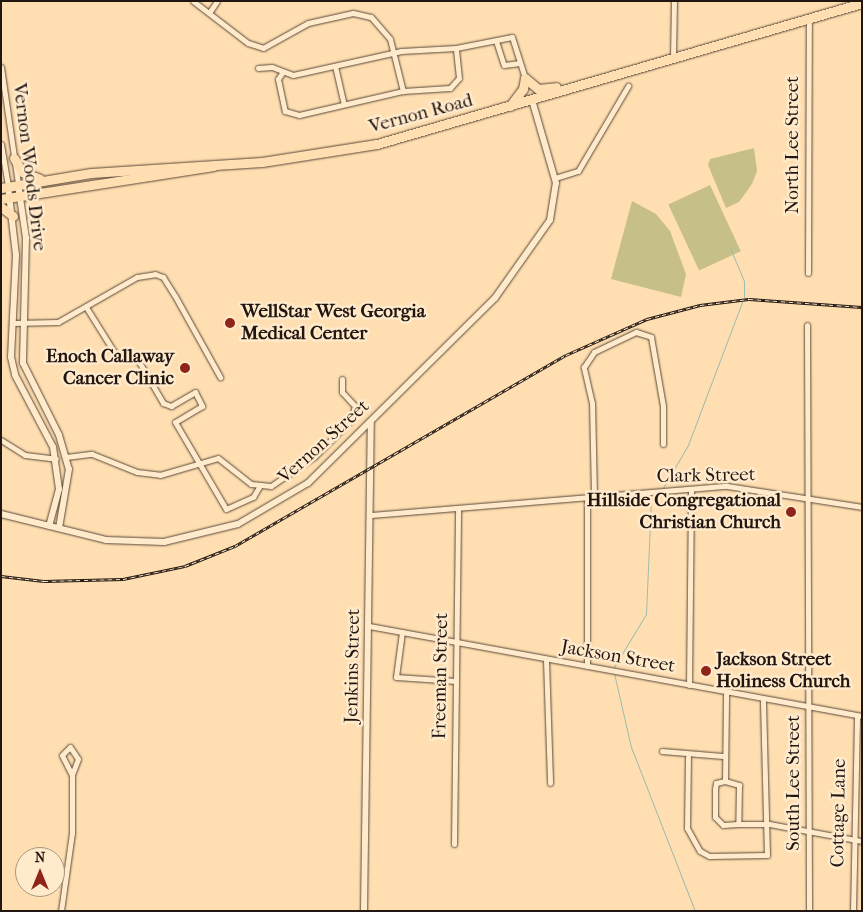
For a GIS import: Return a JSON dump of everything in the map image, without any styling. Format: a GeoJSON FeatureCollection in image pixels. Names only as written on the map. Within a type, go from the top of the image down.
{"type":"FeatureCollection","features":[{"type":"Feature","properties":{"kind":"main road"},"geometry":{"type":"LineString","coordinates":[[673,58],[862,3]]}},
{"type":"Feature","properties":{"kind":"main road","name":"Vernon Road"},"geometry":{"type":"LineString","coordinates":[[9,186],[42,180],[188,164],[214,166],[377,144],[673,58]]}},
{"type":"Feature","properties":{"kind":"main road"},"geometry":{"type":"LineString","coordinates":[[510,106],[519,97],[525,78],[538,89],[581,85]]}},
{"type":"Feature","properties":{"kind":"main road"},"geometry":{"type":"LineString","coordinates":[[14,158],[22,172],[42,180]]}},
{"type":"Feature","properties":{"kind":"main road","name":"Vernon Road"},"geometry":{"type":"LineString","coordinates":[[6,198],[20,194],[198,172],[214,166]]}},
{"type":"Feature","properties":{"kind":"main road"},"geometry":{"type":"LineString","coordinates":[[1,207],[13,216]]}},
{"type":"Feature","properties":{"kind":"street"},"geometry":{"type":"LineString","coordinates":[[193,1],[248,44],[263,48],[308,23],[353,13],[371,16],[383,26],[394,53],[402,91]]}},
{"type":"Feature","properties":{"kind":"street"},"geometry":{"type":"LineString","coordinates":[[208,13],[217,1]]}},
{"type":"Feature","properties":{"kind":"street"},"geometry":{"type":"LineString","coordinates":[[673,58],[674,1]]}},
{"type":"Feature","properties":{"kind":"street","name":"North Lee Street"},"geometry":{"type":"LineString","coordinates":[[808,273],[810,17]]}},
{"type":"Feature","properties":{"kind":"street"},"geometry":{"type":"LineString","coordinates":[[258,68],[272,67],[282,73],[293,76],[394,53],[456,48],[512,37],[525,78]]}},
{"type":"Feature","properties":{"kind":"street"},"geometry":{"type":"LineString","coordinates":[[496,41],[504,64],[520,63]]}},
{"type":"Feature","properties":{"kind":"street"},"geometry":{"type":"LineString","coordinates":[[282,73],[278,80],[285,112],[290,116],[402,91],[457,85],[456,48]]}},
{"type":"Feature","properties":{"kind":"street"},"geometry":{"type":"LineString","coordinates":[[335,66],[344,104]]}},
{"type":"Feature","properties":{"kind":"street","name":"Vernon Woods Drive"},"geometry":{"type":"LineString","coordinates":[[1,67],[14,158],[6,198],[13,216],[12,323],[15,375],[56,459],[59,489],[48,526]]}},
{"type":"Feature","properties":{"kind":"street"},"geometry":{"type":"LineString","coordinates":[[554,178],[578,171],[628,86]]}},
{"type":"Feature","properties":{"kind":"street","name":"Vernon Street"},"geometry":{"type":"LineString","coordinates":[[1,514],[48,526],[141,543],[188,539],[225,528],[297,492],[371,422],[506,285],[552,214],[554,178],[532,100]]}},
{"type":"Feature","properties":{"kind":"street","name":"Vernon Woods Drive"},"geometry":{"type":"LineString","coordinates":[[1,144],[9,186],[20,194],[26,259],[23,323],[24,368],[66,457],[69,487],[59,528]]}},
{"type":"Feature","properties":{"kind":"street"},"geometry":{"type":"LineString","coordinates":[[12,323],[58,322],[144,274],[163,277],[220,377]]}},
{"type":"Feature","properties":{"kind":"street"},"geometry":{"type":"LineString","coordinates":[[86,307],[116,355],[121,359],[135,354],[163,403],[171,406],[195,392],[202,406],[175,422],[226,508],[253,497],[258,487]]}},
{"type":"Feature","properties":{"kind":"street","name":"South Lee Street"},"geometry":{"type":"LineString","coordinates":[[807,325],[810,496],[809,911]]}},
{"type":"Feature","properties":{"kind":"street"},"geometry":{"type":"LineString","coordinates":[[594,496],[592,403],[584,367],[594,352],[636,332],[652,337],[664,406],[663,444]]}},
{"type":"Feature","properties":{"kind":"street"},"geometry":{"type":"LineString","coordinates":[[1,440],[25,455],[56,459],[92,454],[137,472],[160,475],[198,462],[224,459],[258,487],[275,485],[293,473],[351,420],[355,406],[342,392],[342,379]]}},
{"type":"Feature","properties":{"kind":"street","name":"Jenkins Street"},"geometry":{"type":"LineString","coordinates":[[364,911],[371,422]]}},
{"type":"Feature","properties":{"kind":"street","name":"Clark Street"},"geometry":{"type":"LineString","coordinates":[[370,514],[458,509],[691,489],[751,488],[810,496],[862,507]]}},
{"type":"Feature","properties":{"kind":"street"},"geometry":{"type":"LineString","coordinates":[[689,685],[691,489]]}},
{"type":"Feature","properties":{"kind":"street"},"geometry":{"type":"LineString","coordinates":[[586,666],[587,497]]}},
{"type":"Feature","properties":{"kind":"street","name":"Freeman Street"},"geometry":{"type":"LineString","coordinates":[[454,844],[458,509]]}},
{"type":"Feature","properties":{"kind":"street","name":"Jackson Street"},"geometry":{"type":"LineString","coordinates":[[369,626],[726,693],[860,716]]}},
{"type":"Feature","properties":{"kind":"street"},"geometry":{"type":"LineString","coordinates":[[402,632],[396,677],[456,681]]}},
{"type":"Feature","properties":{"kind":"street"},"geometry":{"type":"LineString","coordinates":[[546,660],[550,783]]}},
{"type":"Feature","properties":{"kind":"street"},"geometry":{"type":"LineString","coordinates":[[725,781],[723,756],[726,693]]}},
{"type":"Feature","properties":{"kind":"street"},"geometry":{"type":"LineString","coordinates":[[688,757],[687,828],[700,851],[709,856],[767,855],[769,824],[762,699]]}},
{"type":"Feature","properties":{"kind":"street","name":"Cottage Lane"},"geometry":{"type":"LineString","coordinates":[[853,911],[853,839],[860,716]]}},
{"type":"Feature","properties":{"kind":"street"},"geometry":{"type":"LineString","coordinates":[[60,911],[72,833],[72,774],[78,759],[70,747],[62,755],[72,774]]}},
{"type":"Feature","properties":{"kind":"street"},"geometry":{"type":"LineString","coordinates":[[662,751],[688,757],[723,756]]}},
{"type":"Feature","properties":{"kind":"street"},"geometry":{"type":"LineString","coordinates":[[738,824],[739,785],[725,781],[716,783],[715,818],[723,825],[769,824],[862,841]]}},
{"type":"Feature","properties":{"kind":"shaded area"},"geometry":{"type":"Polygon","coordinates":[[[754,148],[757,171],[752,184],[739,202],[726,208],[708,165],[710,159],[754,148]]]}},
{"type":"Feature","properties":{"kind":"shaded area"},"geometry":{"type":"Polygon","coordinates":[[[710,185],[741,251],[699,271],[668,204],[710,185]]]}},
{"type":"Feature","properties":{"kind":"shaded area"},"geometry":{"type":"Polygon","coordinates":[[[632,201],[656,214],[670,231],[686,274],[681,297],[611,279],[632,201]]]}},
{"type":"Feature","properties":{"kind":"waterway"},"geometry":{"type":"LineString","coordinates":[[730,248],[744,281],[744,297]]}},
{"type":"Feature","properties":{"kind":"waterway"},"geometry":{"type":"LineString","coordinates":[[663,488],[688,445],[742,302]]}},
{"type":"Feature","properties":{"kind":"waterway"},"geometry":{"type":"LineString","coordinates":[[614,667],[646,614],[651,500],[655,495]]}},
{"type":"Feature","properties":{"kind":"waterway"},"geometry":{"type":"LineString","coordinates":[[614,673],[631,747],[695,911]]}},
{"type":"Feature","properties":{"kind":"railway"},"geometry":{"type":"LineString","coordinates":[[1,576],[44,581],[123,579],[185,566],[235,546],[566,355],[647,319],[700,305],[749,299],[862,307]]}},
{"type":"Feature","properties":{"kind":"place","name":"WellStar West Georgia Medical Center"},"geometry":{"type":"Point","coordinates":[230,323]}},
{"type":"Feature","properties":{"kind":"place","name":"Enoch Callaway Cancer Clinic"},"geometry":{"type":"Point","coordinates":[185,368]}},
{"type":"Feature","properties":{"kind":"place","name":"Hillside Congregational Christian Church"},"geometry":{"type":"Point","coordinates":[791,512]}},
{"type":"Feature","properties":{"kind":"place","name":"Jackson Street Holiness Church"},"geometry":{"type":"Point","coordinates":[706,671]}}]}
